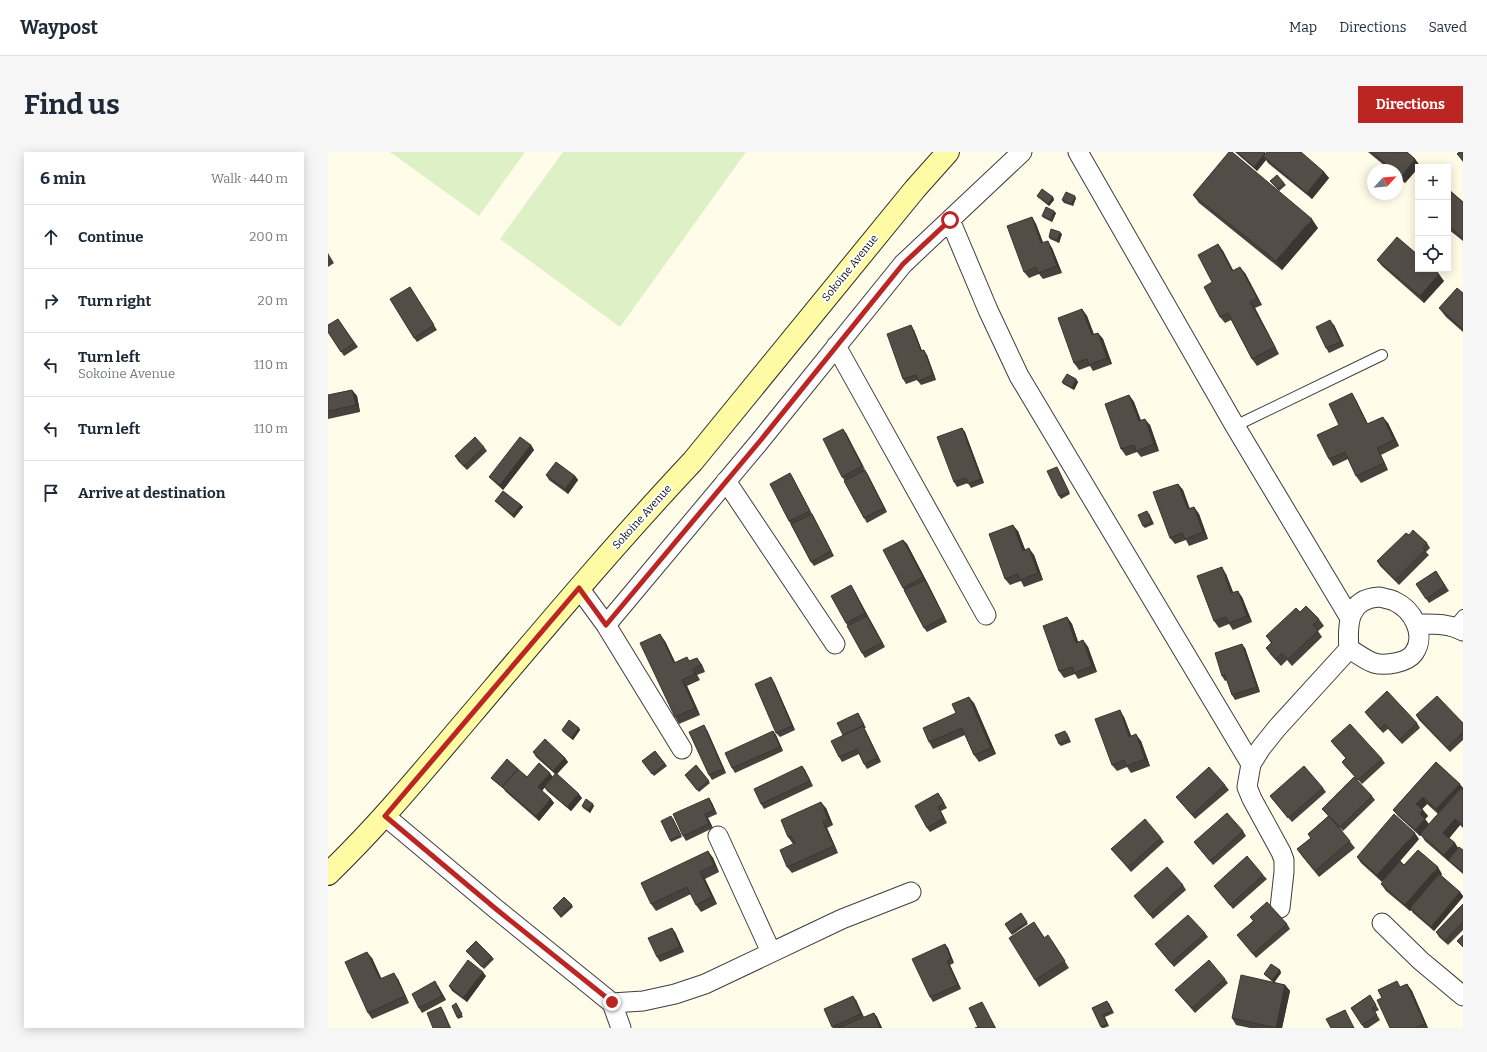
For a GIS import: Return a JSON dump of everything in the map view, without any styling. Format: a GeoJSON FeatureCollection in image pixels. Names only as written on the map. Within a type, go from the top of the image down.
{"type":"FeatureCollection","features":[{"type":"Feature","properties":{"kind":"street","name":"Sokoine Avenue"},"geometry":{"type":"LineString","coordinates":[[328,874],[385,816],[579,588],[693,460],[915,189],[948,152]]}},
{"type":"Feature","properties":{"kind":"street"},"geometry":{"type":"LineString","coordinates":[[606,625],[760,441],[903,264],[1022,152]]}},
{"type":"Feature","properties":{"kind":"street"},"geometry":{"type":"LineString","coordinates":[[1078,152],[1235,426],[1350,618]]}},
{"type":"Feature","properties":{"kind":"street"},"geometry":{"type":"LineString","coordinates":[[950,220],[988,310],[1019,376],[1251,764]]}},
{"type":"Feature","properties":{"kind":"street"},"geometry":{"type":"LineString","coordinates":[[836,346],[986,615]]}},
{"type":"Feature","properties":{"kind":"street"},"geometry":{"type":"LineString","coordinates":[[726,481],[835,644]]}},
{"type":"Feature","properties":{"kind":"street"},"geometry":{"type":"LineString","coordinates":[[1324,575],[1351,592],[1368,598],[1379,597],[1394,601],[1408,612],[1417,624],[1418,641],[1414,653],[1401,661],[1387,665],[1374,663],[1349,649]]}},
{"type":"Feature","properties":{"kind":"street"},"geometry":{"type":"LineString","coordinates":[[579,588],[606,625],[682,749]]}},
{"type":"Feature","properties":{"kind":"street"},"geometry":{"type":"LineString","coordinates":[[1280,908],[1284,860],[1247,787],[1251,764],[1260,748],[1277,728],[1349,649],[1348,631],[1350,618],[1357,605],[1368,598]]}},
{"type":"Feature","properties":{"kind":"street"},"geometry":{"type":"LineString","coordinates":[[1417,624],[1460,624]]}},
{"type":"Feature","properties":{"kind":"street"},"geometry":{"type":"LineString","coordinates":[[385,816],[496,909],[612,1002],[621,1028]]}},
{"type":"Feature","properties":{"kind":"street"},"geometry":{"type":"LineString","coordinates":[[718,836],[771,952]]}},
{"type":"Feature","properties":{"kind":"street"},"geometry":{"type":"LineString","coordinates":[[612,1002],[643,1001],[675,994],[705,984],[842,919],[911,892]]}},
{"type":"Feature","properties":{"kind":"street"},"geometry":{"type":"LineString","coordinates":[[1382,923],[1421,961],[1463,996]]}},
{"type":"Feature","properties":{"kind":"lane"},"geometry":{"type":"LineString","coordinates":[[1235,426],[1382,355]]}},
{"type":"Feature","properties":{"kind":"green space"},"geometry":{"type":"Polygon","coordinates":[[[390,152],[525,152],[479,216],[390,152]]]}},
{"type":"Feature","properties":{"kind":"green space"},"geometry":{"type":"Polygon","coordinates":[[[563,152],[746,152],[620,327],[500,239],[563,152]]]}},
{"type":"Feature","properties":{"kind":"building"},"geometry":{"type":"Polygon","coordinates":[[[1229,152],[1232,152],[1312,219],[1276,261],[1193,195],[1229,152]]]}},
{"type":"Feature","properties":{"kind":"building"},"geometry":{"type":"Polygon","coordinates":[[[1237,152],[1264,152],[1265,153],[1254,167],[1237,152]]]}},
{"type":"Feature","properties":{"kind":"building"},"geometry":{"type":"Polygon","coordinates":[[[1267,152],[1301,152],[1324,172],[1307,193],[1263,156],[1267,152]]]}},
{"type":"Feature","properties":{"kind":"building"},"geometry":{"type":"Polygon","coordinates":[[[1372,152],[1407,152],[1415,159],[1403,174],[1403,164],[1386,164],[1372,152]]]}},
{"type":"Feature","properties":{"kind":"building"},"geometry":{"type":"Polygon","coordinates":[[[1459,152],[1463,152],[1463,160],[1457,154],[1459,152]]]}},
{"type":"Feature","properties":{"kind":"building"},"geometry":{"type":"Polygon","coordinates":[[[1277,175],[1284,183],[1278,189],[1270,181],[1277,175]]]}},
{"type":"Feature","properties":{"kind":"building"},"geometry":{"type":"Polygon","coordinates":[[[1042,189],[1053,197],[1048,204],[1037,196],[1042,189]]]}},
{"type":"Feature","properties":{"kind":"building"},"geometry":{"type":"Polygon","coordinates":[[[1066,192],[1075,196],[1072,204],[1062,200],[1066,192]]]}},
{"type":"Feature","properties":{"kind":"building"},"geometry":{"type":"Polygon","coordinates":[[[1451,192],[1463,202],[1463,238],[1451,228],[1451,192]]]}},
{"type":"Feature","properties":{"kind":"building"},"geometry":{"type":"Polygon","coordinates":[[[1046,207],[1054,211],[1051,220],[1042,216],[1046,207]]]}},
{"type":"Feature","properties":{"kind":"building"},"geometry":{"type":"Polygon","coordinates":[[[1032,217],[1041,243],[1048,241],[1057,266],[1038,273],[1036,267],[1024,272],[1007,226],[1032,217]]]}},
{"type":"Feature","properties":{"kind":"building"},"geometry":{"type":"Polygon","coordinates":[[[1051,229],[1060,232],[1057,240],[1049,237],[1051,229]]]}},
{"type":"Feature","properties":{"kind":"building"},"geometry":{"type":"Polygon","coordinates":[[[1397,237],[1415,252],[1415,272],[1437,272],[1439,274],[1420,296],[1377,260],[1397,237]]]}},
{"type":"Feature","properties":{"kind":"building"},"geometry":{"type":"Polygon","coordinates":[[[1218,244],[1232,271],[1240,267],[1257,298],[1250,302],[1275,347],[1252,359],[1228,313],[1220,317],[1204,287],[1212,282],[1198,255],[1218,244]]]}},
{"type":"Feature","properties":{"kind":"building"},"geometry":{"type":"Polygon","coordinates":[[[410,287],[434,325],[414,338],[390,299],[410,287]]]}},
{"type":"Feature","properties":{"kind":"building"},"geometry":{"type":"Polygon","coordinates":[[[1457,288],[1463,293],[1463,329],[1439,308],[1457,288]]]}},
{"type":"Feature","properties":{"kind":"building"},"geometry":{"type":"Polygon","coordinates":[[[1082,309],[1092,335],[1098,333],[1107,358],[1089,365],[1087,359],[1074,363],[1058,318],[1082,309]]]}},
{"type":"Feature","properties":{"kind":"building"},"geometry":{"type":"Polygon","coordinates":[[[338,319],[354,343],[341,352],[328,332],[328,325],[338,319]]]}},
{"type":"Feature","properties":{"kind":"building"},"geometry":{"type":"Polygon","coordinates":[[[1330,320],[1341,342],[1326,348],[1316,327],[1330,320]]]}},
{"type":"Feature","properties":{"kind":"building"},"geometry":{"type":"Polygon","coordinates":[[[911,325],[921,351],[924,350],[933,375],[918,381],[916,375],[903,379],[887,334],[911,325]]]}},
{"type":"Feature","properties":{"kind":"building"},"geometry":{"type":"Polygon","coordinates":[[[1067,374],[1076,379],[1072,388],[1062,382],[1067,374]]]}},
{"type":"Feature","properties":{"kind":"building"},"geometry":{"type":"Polygon","coordinates":[[[352,390],[356,405],[328,411],[328,395],[352,390]]]}},
{"type":"Feature","properties":{"kind":"building"},"geometry":{"type":"Polygon","coordinates":[[[1352,393],[1367,424],[1383,417],[1394,440],[1377,448],[1384,463],[1356,476],[1345,452],[1329,459],[1317,435],[1339,425],[1329,404],[1352,393]]]}},
{"type":"Feature","properties":{"kind":"building"},"geometry":{"type":"Polygon","coordinates":[[[1129,395],[1139,421],[1145,419],[1154,444],[1136,451],[1134,445],[1121,449],[1105,404],[1129,395]]]}},
{"type":"Feature","properties":{"kind":"building"},"geometry":{"type":"Polygon","coordinates":[[[962,428],[981,479],[968,484],[966,478],[954,482],[937,437],[962,428]]]}},
{"type":"Feature","properties":{"kind":"building"},"geometry":{"type":"Polygon","coordinates":[[[843,429],[862,466],[842,477],[823,439],[843,429]]]}},
{"type":"Feature","properties":{"kind":"building"},"geometry":{"type":"Polygon","coordinates":[[[475,437],[484,447],[464,466],[455,456],[475,437]]]}},
{"type":"Feature","properties":{"kind":"building"},"geometry":{"type":"Polygon","coordinates":[[[520,437],[531,445],[500,485],[489,477],[520,437]]]}},
{"type":"Feature","properties":{"kind":"building"},"geometry":{"type":"Polygon","coordinates":[[[556,462],[575,476],[565,489],[546,475],[556,462]]]}},
{"type":"Feature","properties":{"kind":"building"},"geometry":{"type":"Polygon","coordinates":[[[1057,467],[1069,492],[1059,496],[1047,471],[1057,467]]]}},
{"type":"Feature","properties":{"kind":"building"},"geometry":{"type":"Polygon","coordinates":[[[865,470],[884,508],[864,518],[844,481],[865,470]]]}},
{"type":"Feature","properties":{"kind":"building"},"geometry":{"type":"Polygon","coordinates":[[[790,473],[810,511],[789,521],[770,484],[790,473]]]}},
{"type":"Feature","properties":{"kind":"building"},"geometry":{"type":"Polygon","coordinates":[[[1178,484],[1188,509],[1194,507],[1203,532],[1185,539],[1182,533],[1170,538],[1153,492],[1178,484]]]}},
{"type":"Feature","properties":{"kind":"building"},"geometry":{"type":"Polygon","coordinates":[[[503,491],[521,505],[513,515],[495,501],[503,491]]]}},
{"type":"Feature","properties":{"kind":"building"},"geometry":{"type":"Polygon","coordinates":[[[1147,511],[1152,522],[1143,526],[1138,515],[1147,511]]]}},
{"type":"Feature","properties":{"kind":"building"},"geometry":{"type":"Polygon","coordinates":[[[812,514],[831,551],[811,562],[791,524],[812,514]]]}},
{"type":"Feature","properties":{"kind":"building"},"geometry":{"type":"Polygon","coordinates":[[[1013,525],[1023,551],[1029,548],[1038,573],[1020,580],[1018,574],[1005,579],[989,534],[1013,525]]]}},
{"type":"Feature","properties":{"kind":"building"},"geometry":{"type":"Polygon","coordinates":[[[1413,530],[1427,543],[1423,548],[1425,550],[1395,580],[1377,561],[1406,533],[1409,535],[1413,530]]]}},
{"type":"Feature","properties":{"kind":"building"},"geometry":{"type":"Polygon","coordinates":[[[903,540],[923,577],[903,588],[883,550],[903,540]]]}},
{"type":"Feature","properties":{"kind":"building"},"geometry":{"type":"Polygon","coordinates":[[[1222,567],[1231,593],[1238,591],[1247,616],[1229,623],[1226,617],[1214,621],[1197,576],[1222,567]]]}},
{"type":"Feature","properties":{"kind":"building"},"geometry":{"type":"Polygon","coordinates":[[[1436,571],[1445,586],[1426,599],[1416,584],[1436,571]]]}},
{"type":"Feature","properties":{"kind":"building"},"geometry":{"type":"Polygon","coordinates":[[[925,580],[944,617],[924,628],[904,590],[925,580]]]}},
{"type":"Feature","properties":{"kind":"building"},"geometry":{"type":"Polygon","coordinates":[[[851,585],[865,613],[846,623],[831,596],[851,585]]]}},
{"type":"Feature","properties":{"kind":"building"},"geometry":{"type":"Polygon","coordinates":[[[1306,606],[1319,619],[1313,625],[1318,631],[1288,659],[1282,653],[1276,659],[1266,648],[1272,642],[1266,636],[1296,608],[1300,612],[1306,606]]]}},
{"type":"Feature","properties":{"kind":"building"},"geometry":{"type":"Polygon","coordinates":[[[867,616],[882,643],[862,653],[847,626],[867,616]]]}},
{"type":"Feature","properties":{"kind":"building"},"geometry":{"type":"Polygon","coordinates":[[[1067,617],[1076,643],[1083,640],[1092,666],[1074,673],[1072,667],[1059,671],[1043,626],[1067,617]]]}},
{"type":"Feature","properties":{"kind":"building"},"geometry":{"type":"Polygon","coordinates":[[[660,634],[674,663],[687,657],[689,661],[697,658],[701,665],[693,669],[695,674],[682,680],[695,708],[675,717],[640,643],[660,634]]]}},
{"type":"Feature","properties":{"kind":"building"},"geometry":{"type":"Polygon","coordinates":[[[1242,644],[1257,687],[1232,695],[1225,675],[1222,676],[1215,653],[1242,644]]]}},
{"type":"Feature","properties":{"kind":"building"},"geometry":{"type":"Polygon","coordinates":[[[771,677],[792,726],[776,733],[755,684],[771,677]]]}},
{"type":"Feature","properties":{"kind":"building"},"geometry":{"type":"Polygon","coordinates":[[[1387,691],[1417,723],[1399,740],[1385,724],[1380,729],[1365,712],[1387,691]]]}},
{"type":"Feature","properties":{"kind":"building"},"geometry":{"type":"Polygon","coordinates":[[[1437,696],[1463,723],[1463,732],[1447,748],[1416,715],[1437,696]]]}},
{"type":"Feature","properties":{"kind":"building"},"geometry":{"type":"Polygon","coordinates":[[[969,697],[991,748],[974,755],[962,728],[929,742],[923,728],[956,713],[952,704],[969,697]]]}},
{"type":"Feature","properties":{"kind":"building"},"geometry":{"type":"Polygon","coordinates":[[[1120,710],[1129,737],[1136,734],[1145,759],[1127,766],[1124,760],[1112,765],[1095,719],[1120,710]]]}},
{"type":"Feature","properties":{"kind":"building"},"geometry":{"type":"Polygon","coordinates":[[[858,713],[864,725],[843,735],[837,723],[858,713]]]}},
{"type":"Feature","properties":{"kind":"building"},"geometry":{"type":"Polygon","coordinates":[[[569,720],[579,728],[571,738],[562,730],[569,720]]]}},
{"type":"Feature","properties":{"kind":"building"},"geometry":{"type":"Polygon","coordinates":[[[1350,724],[1382,759],[1358,780],[1342,762],[1346,758],[1331,741],[1350,724]]]}},
{"type":"Feature","properties":{"kind":"building"},"geometry":{"type":"Polygon","coordinates":[[[704,725],[723,769],[709,775],[689,732],[704,725]]]}},
{"type":"Feature","properties":{"kind":"building"},"geometry":{"type":"Polygon","coordinates":[[[863,726],[878,758],[864,764],[857,749],[839,757],[831,741],[863,726]]]}},
{"type":"Feature","properties":{"kind":"building"},"geometry":{"type":"Polygon","coordinates":[[[773,731],[780,747],[732,768],[725,753],[773,731]]]}},
{"type":"Feature","properties":{"kind":"building"},"geometry":{"type":"Polygon","coordinates":[[[1065,731],[1069,739],[1059,744],[1055,735],[1065,731]]]}},
{"type":"Feature","properties":{"kind":"building"},"geometry":{"type":"Polygon","coordinates":[[[545,739],[565,758],[553,771],[533,752],[545,739]]]}},
{"type":"Feature","properties":{"kind":"building"},"geometry":{"type":"Polygon","coordinates":[[[655,751],[665,764],[652,774],[642,761],[655,751]]]}},
{"type":"Feature","properties":{"kind":"building"},"geometry":{"type":"Polygon","coordinates":[[[507,759],[518,769],[502,787],[491,778],[507,759]]]}},
{"type":"Feature","properties":{"kind":"building"},"geometry":{"type":"Polygon","coordinates":[[[1436,762],[1460,784],[1436,809],[1423,797],[1416,804],[1423,810],[1420,814],[1425,819],[1415,830],[1393,810],[1436,762]]]}},
{"type":"Feature","properties":{"kind":"building"},"geometry":{"type":"Polygon","coordinates":[[[539,763],[550,773],[538,787],[551,799],[536,816],[502,787],[518,769],[527,777],[539,763]]]}},
{"type":"Feature","properties":{"kind":"building"},"geometry":{"type":"Polygon","coordinates":[[[696,765],[709,781],[697,790],[685,775],[696,765]]]}},
{"type":"Feature","properties":{"kind":"building"},"geometry":{"type":"Polygon","coordinates":[[[802,766],[810,781],[761,804],[754,789],[802,766]]]}},
{"type":"Feature","properties":{"kind":"building"},"geometry":{"type":"Polygon","coordinates":[[[1304,766],[1323,788],[1288,818],[1270,796],[1304,766]]]}},
{"type":"Feature","properties":{"kind":"building"},"geometry":{"type":"Polygon","coordinates":[[[1209,767],[1225,785],[1192,815],[1176,797],[1209,767]]]}},
{"type":"Feature","properties":{"kind":"building"},"geometry":{"type":"Polygon","coordinates":[[[556,773],[579,794],[567,807],[544,787],[556,773]]]}},
{"type":"Feature","properties":{"kind":"building"},"geometry":{"type":"Polygon","coordinates":[[[1354,777],[1372,796],[1340,827],[1322,809],[1354,777]]]}},
{"type":"Feature","properties":{"kind":"building"},"geometry":{"type":"Polygon","coordinates":[[[1461,788],[1463,790],[1463,825],[1455,819],[1443,833],[1455,843],[1444,855],[1420,834],[1461,788]]]}},
{"type":"Feature","properties":{"kind":"building"},"geometry":{"type":"Polygon","coordinates":[[[938,793],[944,803],[938,807],[944,818],[927,828],[915,806],[938,793]]]}},
{"type":"Feature","properties":{"kind":"building"},"geometry":{"type":"Polygon","coordinates":[[[709,798],[714,810],[705,814],[709,824],[683,836],[673,814],[709,798]]]}},
{"type":"Feature","properties":{"kind":"building"},"geometry":{"type":"Polygon","coordinates":[[[586,799],[593,804],[588,810],[582,806],[586,799]]]}},
{"type":"Feature","properties":{"kind":"building"},"geometry":{"type":"Polygon","coordinates":[[[821,802],[828,819],[823,822],[834,846],[787,867],[780,850],[795,843],[791,836],[788,837],[781,820],[821,802]]]}},
{"type":"Feature","properties":{"kind":"building"},"geometry":{"type":"Polygon","coordinates":[[[1227,813],[1243,831],[1210,861],[1194,842],[1227,813]]]}},
{"type":"Feature","properties":{"kind":"building"},"geometry":{"type":"Polygon","coordinates":[[[1394,814],[1415,833],[1377,875],[1357,857],[1394,814]]]}},
{"type":"Feature","properties":{"kind":"building"},"geometry":{"type":"Polygon","coordinates":[[[671,816],[681,835],[670,840],[661,821],[671,816]]]}},
{"type":"Feature","properties":{"kind":"building"},"geometry":{"type":"Polygon","coordinates":[[[1329,816],[1350,841],[1315,871],[1297,849],[1311,838],[1308,834],[1329,816]]]}},
{"type":"Feature","properties":{"kind":"building"},"geometry":{"type":"Polygon","coordinates":[[[1145,819],[1161,838],[1128,867],[1111,849],[1145,819]]]}},
{"type":"Feature","properties":{"kind":"building"},"geometry":{"type":"Polygon","coordinates":[[[1459,847],[1463,850],[1463,872],[1448,860],[1459,847]]]}},
{"type":"Feature","properties":{"kind":"building"},"geometry":{"type":"Polygon","coordinates":[[[1418,850],[1438,867],[1405,905],[1381,884],[1400,861],[1404,865],[1418,850]]]}},
{"type":"Feature","properties":{"kind":"building"},"geometry":{"type":"Polygon","coordinates":[[[708,851],[714,865],[700,872],[712,897],[696,905],[687,887],[651,904],[641,883],[708,851]]]}},
{"type":"Feature","properties":{"kind":"building"},"geometry":{"type":"Polygon","coordinates":[[[1247,856],[1263,875],[1230,905],[1214,886],[1247,856]]]}},
{"type":"Feature","properties":{"kind":"building"},"geometry":{"type":"Polygon","coordinates":[[[1167,867],[1183,885],[1150,915],[1134,896],[1167,867]]]}},
{"type":"Feature","properties":{"kind":"building"},"geometry":{"type":"Polygon","coordinates":[[[1439,874],[1460,892],[1431,927],[1410,908],[1439,874]]]}},
{"type":"Feature","properties":{"kind":"building"},"geometry":{"type":"Polygon","coordinates":[[[564,897],[572,905],[560,916],[553,908],[564,897]]]}},
{"type":"Feature","properties":{"kind":"building"},"geometry":{"type":"Polygon","coordinates":[[[1267,902],[1287,924],[1253,954],[1237,935],[1254,921],[1250,917],[1267,902]]]}},
{"type":"Feature","properties":{"kind":"building"},"geometry":{"type":"Polygon","coordinates":[[[1463,904],[1463,922],[1445,941],[1436,932],[1463,904]]]}},
{"type":"Feature","properties":{"kind":"building"},"geometry":{"type":"Polygon","coordinates":[[[1021,913],[1027,922],[1011,933],[1005,924],[1021,913]]]}},
{"type":"Feature","properties":{"kind":"building"},"geometry":{"type":"Polygon","coordinates":[[[1188,915],[1205,933],[1171,963],[1155,944],[1188,915]]]}},
{"type":"Feature","properties":{"kind":"building"},"geometry":{"type":"Polygon","coordinates":[[[1034,922],[1044,938],[1048,935],[1065,961],[1035,980],[1009,938],[1034,922]]]}},
{"type":"Feature","properties":{"kind":"building"},"geometry":{"type":"Polygon","coordinates":[[[672,928],[680,947],[657,957],[648,938],[672,928]]]}},
{"type":"Feature","properties":{"kind":"building"},"geometry":{"type":"Polygon","coordinates":[[[1463,935],[1463,947],[1457,941],[1463,935]]]}},
{"type":"Feature","properties":{"kind":"building"},"geometry":{"type":"Polygon","coordinates":[[[476,941],[492,957],[482,967],[466,951],[476,941]]]}},
{"type":"Feature","properties":{"kind":"building"},"geometry":{"type":"Polygon","coordinates":[[[945,944],[951,959],[947,961],[958,985],[930,997],[912,959],[945,944]]]}},
{"type":"Feature","properties":{"kind":"building"},"geometry":{"type":"Polygon","coordinates":[[[367,952],[380,979],[394,973],[405,996],[368,1013],[345,962],[367,952]]]}},
{"type":"Feature","properties":{"kind":"building"},"geometry":{"type":"Polygon","coordinates":[[[468,960],[483,972],[463,998],[449,986],[468,960]]]}},
{"type":"Feature","properties":{"kind":"building"},"geometry":{"type":"Polygon","coordinates":[[[1209,960],[1225,979],[1192,1008],[1175,990],[1209,960]]]}},
{"type":"Feature","properties":{"kind":"building"},"geometry":{"type":"Polygon","coordinates":[[[1271,964],[1280,970],[1272,980],[1264,974],[1271,964]]]}},
{"type":"Feature","properties":{"kind":"building"},"geometry":{"type":"Polygon","coordinates":[[[1241,975],[1285,985],[1276,1028],[1232,1018],[1241,975]]]}},
{"type":"Feature","properties":{"kind":"building"},"geometry":{"type":"Polygon","coordinates":[[[435,981],[442,996],[419,1008],[412,994],[435,981]]]}},
{"type":"Feature","properties":{"kind":"building"},"geometry":{"type":"Polygon","coordinates":[[[1397,981],[1400,987],[1407,984],[1425,1024],[1415,1028],[1390,1028],[1377,1000],[1382,998],[1378,990],[1397,981]]]}},
{"type":"Feature","properties":{"kind":"building"},"geometry":{"type":"Polygon","coordinates":[[[1370,995],[1376,1005],[1372,1008],[1377,1015],[1362,1025],[1351,1008],[1370,995]]]}},
{"type":"Feature","properties":{"kind":"building"},"geometry":{"type":"Polygon","coordinates":[[[853,996],[861,1014],[832,1027],[824,1009],[853,996]]]}},
{"type":"Feature","properties":{"kind":"building"},"geometry":{"type":"Polygon","coordinates":[[[1107,1001],[1112,1011],[1103,1015],[1107,1024],[1101,1027],[1092,1008],[1107,1001]]]}},
{"type":"Feature","properties":{"kind":"building"},"geometry":{"type":"Polygon","coordinates":[[[982,1002],[995,1028],[975,1028],[978,1027],[969,1008],[982,1002]]]}},
{"type":"Feature","properties":{"kind":"building"},"geometry":{"type":"Polygon","coordinates":[[[456,1003],[462,1014],[457,1017],[452,1006],[456,1003]]]}},
{"type":"Feature","properties":{"kind":"building"},"geometry":{"type":"Polygon","coordinates":[[[441,1007],[450,1028],[433,1028],[427,1013],[441,1007]]]}},
{"type":"Feature","properties":{"kind":"building"},"geometry":{"type":"Polygon","coordinates":[[[1345,1010],[1354,1028],[1331,1028],[1326,1019],[1345,1010]]]}},
{"type":"Feature","properties":{"kind":"building"},"geometry":{"type":"Polygon","coordinates":[[[874,1013],[880,1028],[838,1028],[874,1013]]]}},
{"type":"Feature","properties":{"kind":"route"},"geometry":{"type":"LineString","coordinates":[[612,1002],[496,909],[385,816],[579,588],[606,625],[760,441],[903,264],[950,220]]}}]}
